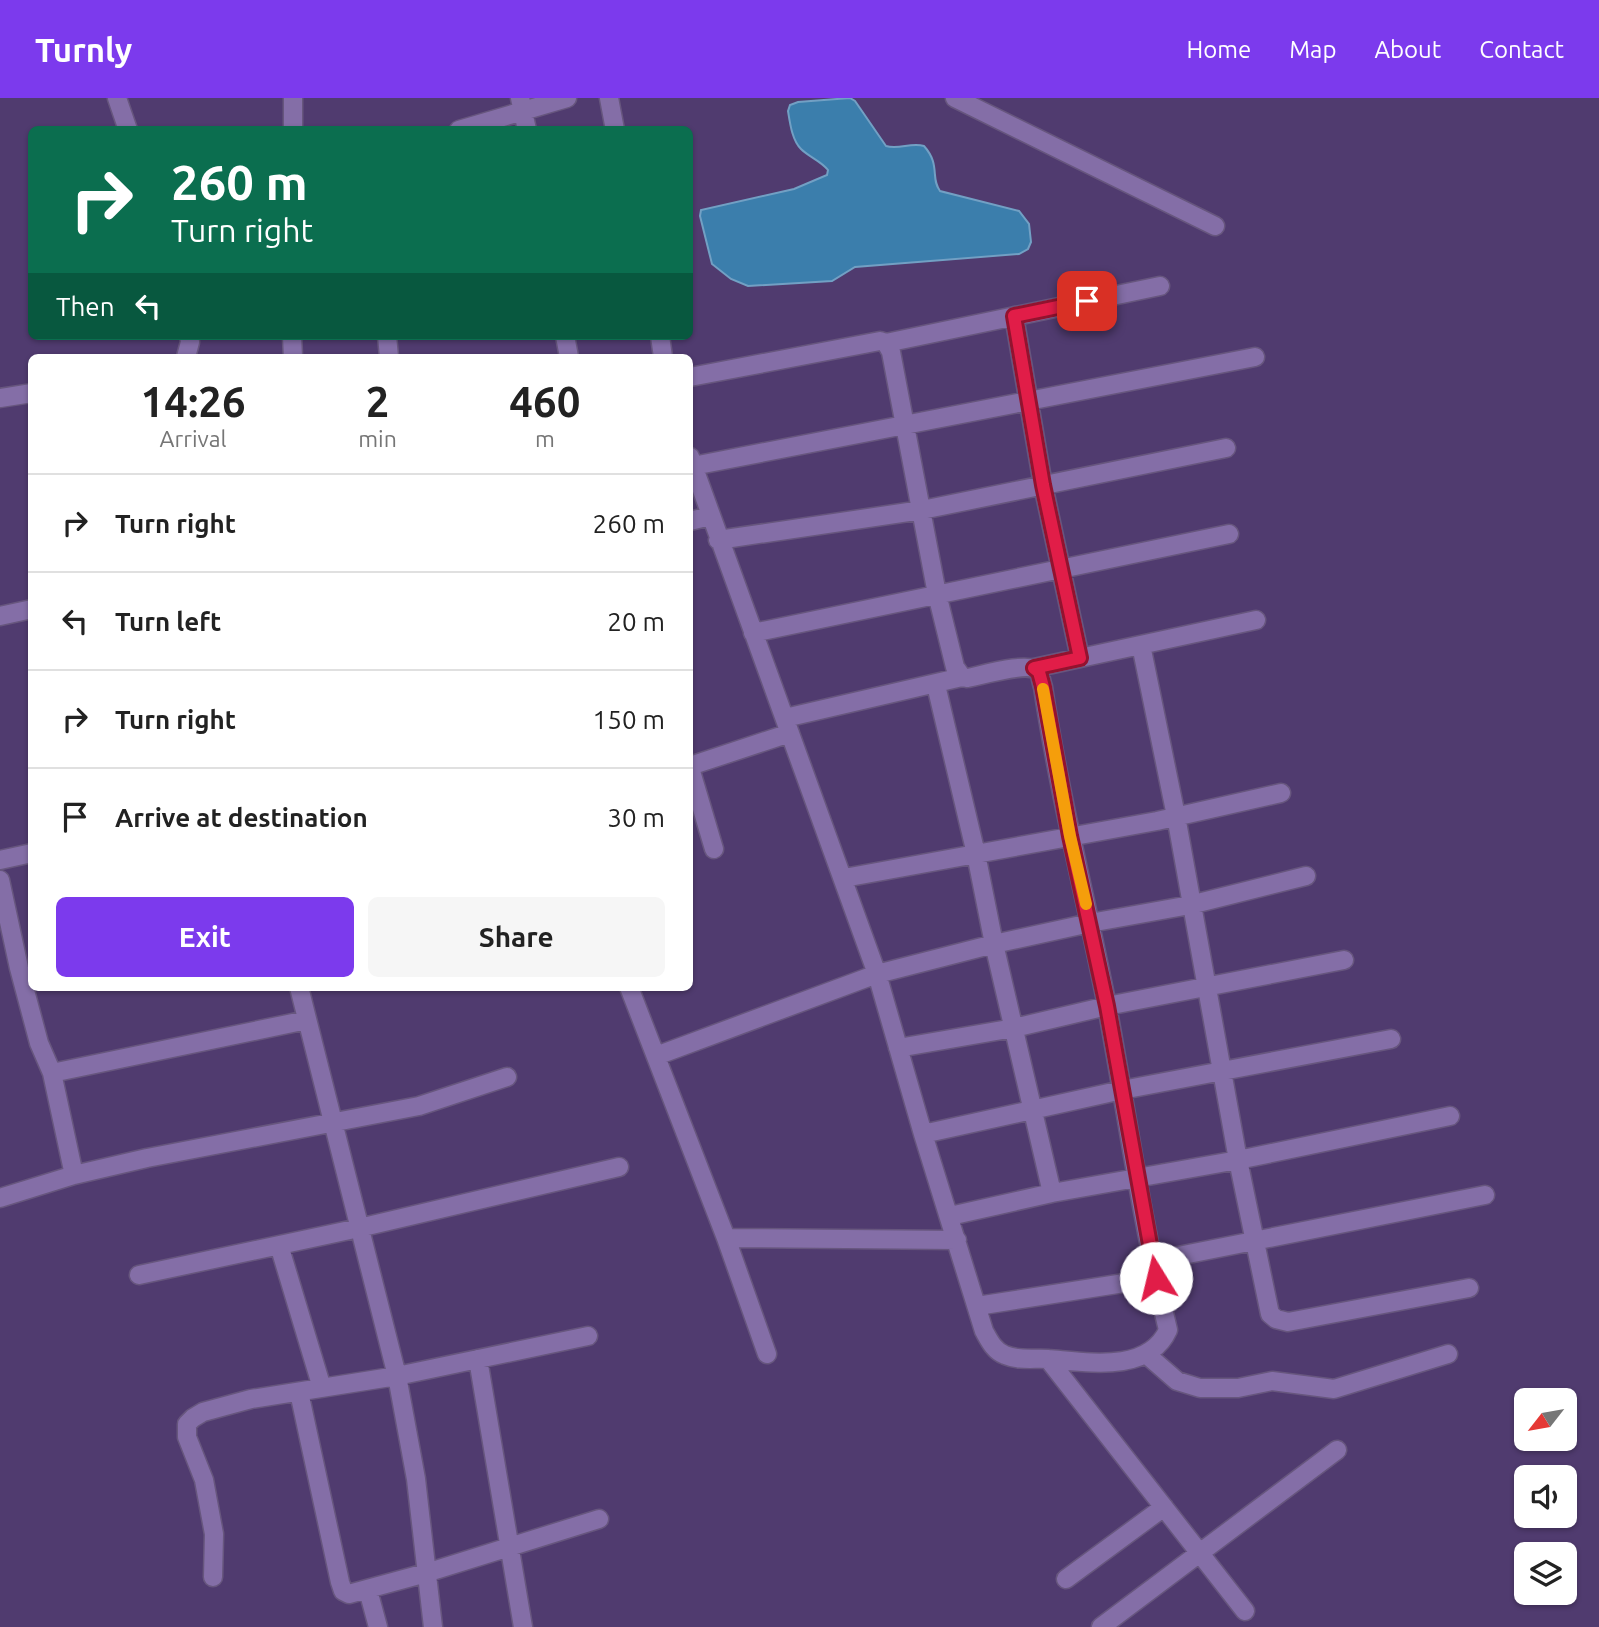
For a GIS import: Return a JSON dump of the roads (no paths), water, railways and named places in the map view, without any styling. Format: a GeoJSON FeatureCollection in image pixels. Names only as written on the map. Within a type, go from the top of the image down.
{"type":"FeatureCollection","features":[{"type":"Feature","properties":{"kind":"street"},"geometry":{"type":"LineString","coordinates":[[117,98],[127,126]]}},
{"type":"Feature","properties":{"kind":"street"},"geometry":{"type":"LineString","coordinates":[[293,98],[293,126]]}},
{"type":"Feature","properties":{"kind":"street"},"geometry":{"type":"LineString","coordinates":[[469,126],[522,104],[567,98]]}},
{"type":"Feature","properties":{"kind":"street"},"geometry":{"type":"LineString","coordinates":[[609,98],[614,126]]}},
{"type":"Feature","properties":{"kind":"street"},"geometry":{"type":"LineString","coordinates":[[955,98],[1215,226]]}},
{"type":"Feature","properties":{"kind":"street"},"geometry":{"type":"LineString","coordinates":[[522,104],[526,126]]}},
{"type":"Feature","properties":{"kind":"street"},"geometry":{"type":"LineString","coordinates":[[693,376],[880,341],[886,343],[1160,286]]}},
{"type":"Feature","properties":{"kind":"street"},"geometry":{"type":"LineString","coordinates":[[1014,316],[1043,485],[1080,658]]}},
{"type":"Feature","properties":{"kind":"street"},"geometry":{"type":"LineString","coordinates":[[886,343],[891,352],[937,594],[955,667],[962,677]]}},
{"type":"Feature","properties":{"kind":"street"},"geometry":{"type":"LineString","coordinates":[[693,461],[906,426],[1255,357]]}},
{"type":"Feature","properties":{"kind":"street"},"geometry":{"type":"LineString","coordinates":[[0,398],[28,394]]}},
{"type":"Feature","properties":{"kind":"street"},"geometry":{"type":"LineString","coordinates":[[718,540],[922,509],[1226,448]]}},
{"type":"Feature","properties":{"kind":"street"},"geometry":{"type":"LineString","coordinates":[[693,467],[877,974],[923,1135],[984,1331],[996,1350],[1003,1355],[1020,1359],[1088,1364],[1127,1360],[1146,1354],[1168,1330],[1154,1270],[1107,1006],[1070,836],[1043,687],[1039,672],[1034,668]]}},
{"type":"Feature","properties":{"kind":"street"},"geometry":{"type":"LineString","coordinates":[[693,520],[710,516]]}},
{"type":"Feature","properties":{"kind":"street"},"geometry":{"type":"LineString","coordinates":[[753,633],[1229,534]]}},
{"type":"Feature","properties":{"kind":"street"},"geometry":{"type":"LineString","coordinates":[[0,616],[28,610]]}},
{"type":"Feature","properties":{"kind":"street"},"geometry":{"type":"LineString","coordinates":[[693,766],[788,726],[962,677],[1024,667],[1034,668],[1256,620]]}},
{"type":"Feature","properties":{"kind":"street"},"geometry":{"type":"LineString","coordinates":[[1141,645],[1221,1072],[1270,1314],[1276,1319],[1288,1322],[1469,1287]]}},
{"type":"Feature","properties":{"kind":"street"},"geometry":{"type":"LineString","coordinates":[[936,685],[1052,1193]]}},
{"type":"Feature","properties":{"kind":"street"},"geometry":{"type":"LineString","coordinates":[[693,777],[714,849]]}},
{"type":"Feature","properties":{"kind":"street"},"geometry":{"type":"LineString","coordinates":[[844,878],[1175,816],[1281,793]]}},
{"type":"Feature","properties":{"kind":"street"},"geometry":{"type":"LineString","coordinates":[[0,860],[28,854]]}},
{"type":"Feature","properties":{"kind":"street"},"geometry":{"type":"LineString","coordinates":[[656,1056],[877,974],[994,944],[1190,905],[1307,876]]}},
{"type":"Feature","properties":{"kind":"street"},"geometry":{"type":"LineString","coordinates":[[0,880],[25,967]]}},
{"type":"Feature","properties":{"kind":"street"},"geometry":{"type":"LineString","coordinates":[[898,1048],[1014,1028],[1107,1006],[1344,960]]}},
{"type":"Feature","properties":{"kind":"street"},"geometry":{"type":"LineString","coordinates":[[29,991],[39,1043],[52,1073],[75,1175]]}},
{"type":"Feature","properties":{"kind":"street"},"geometry":{"type":"LineString","coordinates":[[300,991],[397,1376],[416,1479],[433,1627]]}},
{"type":"Feature","properties":{"kind":"street"},"geometry":{"type":"LineString","coordinates":[[631,991],[726,1238],[767,1354]]}},
{"type":"Feature","properties":{"kind":"street"},"geometry":{"type":"LineString","coordinates":[[52,1073],[307,1020]]}},
{"type":"Feature","properties":{"kind":"street"},"geometry":{"type":"LineString","coordinates":[[923,1135],[1122,1090],[1391,1038]]}},
{"type":"Feature","properties":{"kind":"street"},"geometry":{"type":"LineString","coordinates":[[0,1198],[75,1175],[147,1158],[419,1106],[507,1077]]}},
{"type":"Feature","properties":{"kind":"street"},"geometry":{"type":"LineString","coordinates":[[950,1216],[1052,1193],[1238,1160],[1450,1115]]}},
{"type":"Feature","properties":{"kind":"street"},"geometry":{"type":"LineString","coordinates":[[139,1275],[359,1228],[620,1167]]}},
{"type":"Feature","properties":{"kind":"street"},"geometry":{"type":"LineString","coordinates":[[977,1306],[1154,1270],[1254,1242],[1485,1195]]}},
{"type":"Feature","properties":{"kind":"street"},"geometry":{"type":"LineString","coordinates":[[726,1238],[957,1240]]}},
{"type":"Feature","properties":{"kind":"street"},"geometry":{"type":"LineString","coordinates":[[279,1245],[322,1388]]}},
{"type":"Feature","properties":{"kind":"street"},"geometry":{"type":"LineString","coordinates":[[213,1577],[214,1534],[204,1480],[187,1437],[187,1424],[192,1418],[203,1412],[251,1399],[397,1376],[588,1336]]}},
{"type":"Feature","properties":{"kind":"street"},"geometry":{"type":"LineString","coordinates":[[1146,1354],[1177,1381],[1200,1388],[1238,1388],[1272,1381],[1334,1389],[1448,1354]]}},
{"type":"Feature","properties":{"kind":"street"},"geometry":{"type":"LineString","coordinates":[[478,1359],[523,1627]]}},
{"type":"Feature","properties":{"kind":"street"},"geometry":{"type":"LineString","coordinates":[[1048,1359],[1245,1611]]}},
{"type":"Feature","properties":{"kind":"street"},"geometry":{"type":"LineString","coordinates":[[299,1392],[343,1591],[349,1594],[599,1519]]}},
{"type":"Feature","properties":{"kind":"street"},"geometry":{"type":"LineString","coordinates":[[1101,1627],[1337,1450]]}},
{"type":"Feature","properties":{"kind":"street"},"geometry":{"type":"LineString","coordinates":[[1066,1579],[1164,1507]]}},
{"type":"Feature","properties":{"kind":"street"},"geometry":{"type":"LineString","coordinates":[[368,1590],[378,1627]]}},
{"type":"Feature","properties":{"kind":"water"},"geometry":{"type":"Polygon","coordinates":[[[850,98],[855,101],[886,146],[924,146],[932,159],[940,191],[1019,211],[1029,224],[1031,242],[1028,249],[1019,254],[855,267],[832,281],[748,286],[731,279],[712,264],[700,216],[701,210],[794,189],[827,175],[828,170],[804,152],[795,141],[788,111],[790,105],[798,102],[850,98]]]}}]}
